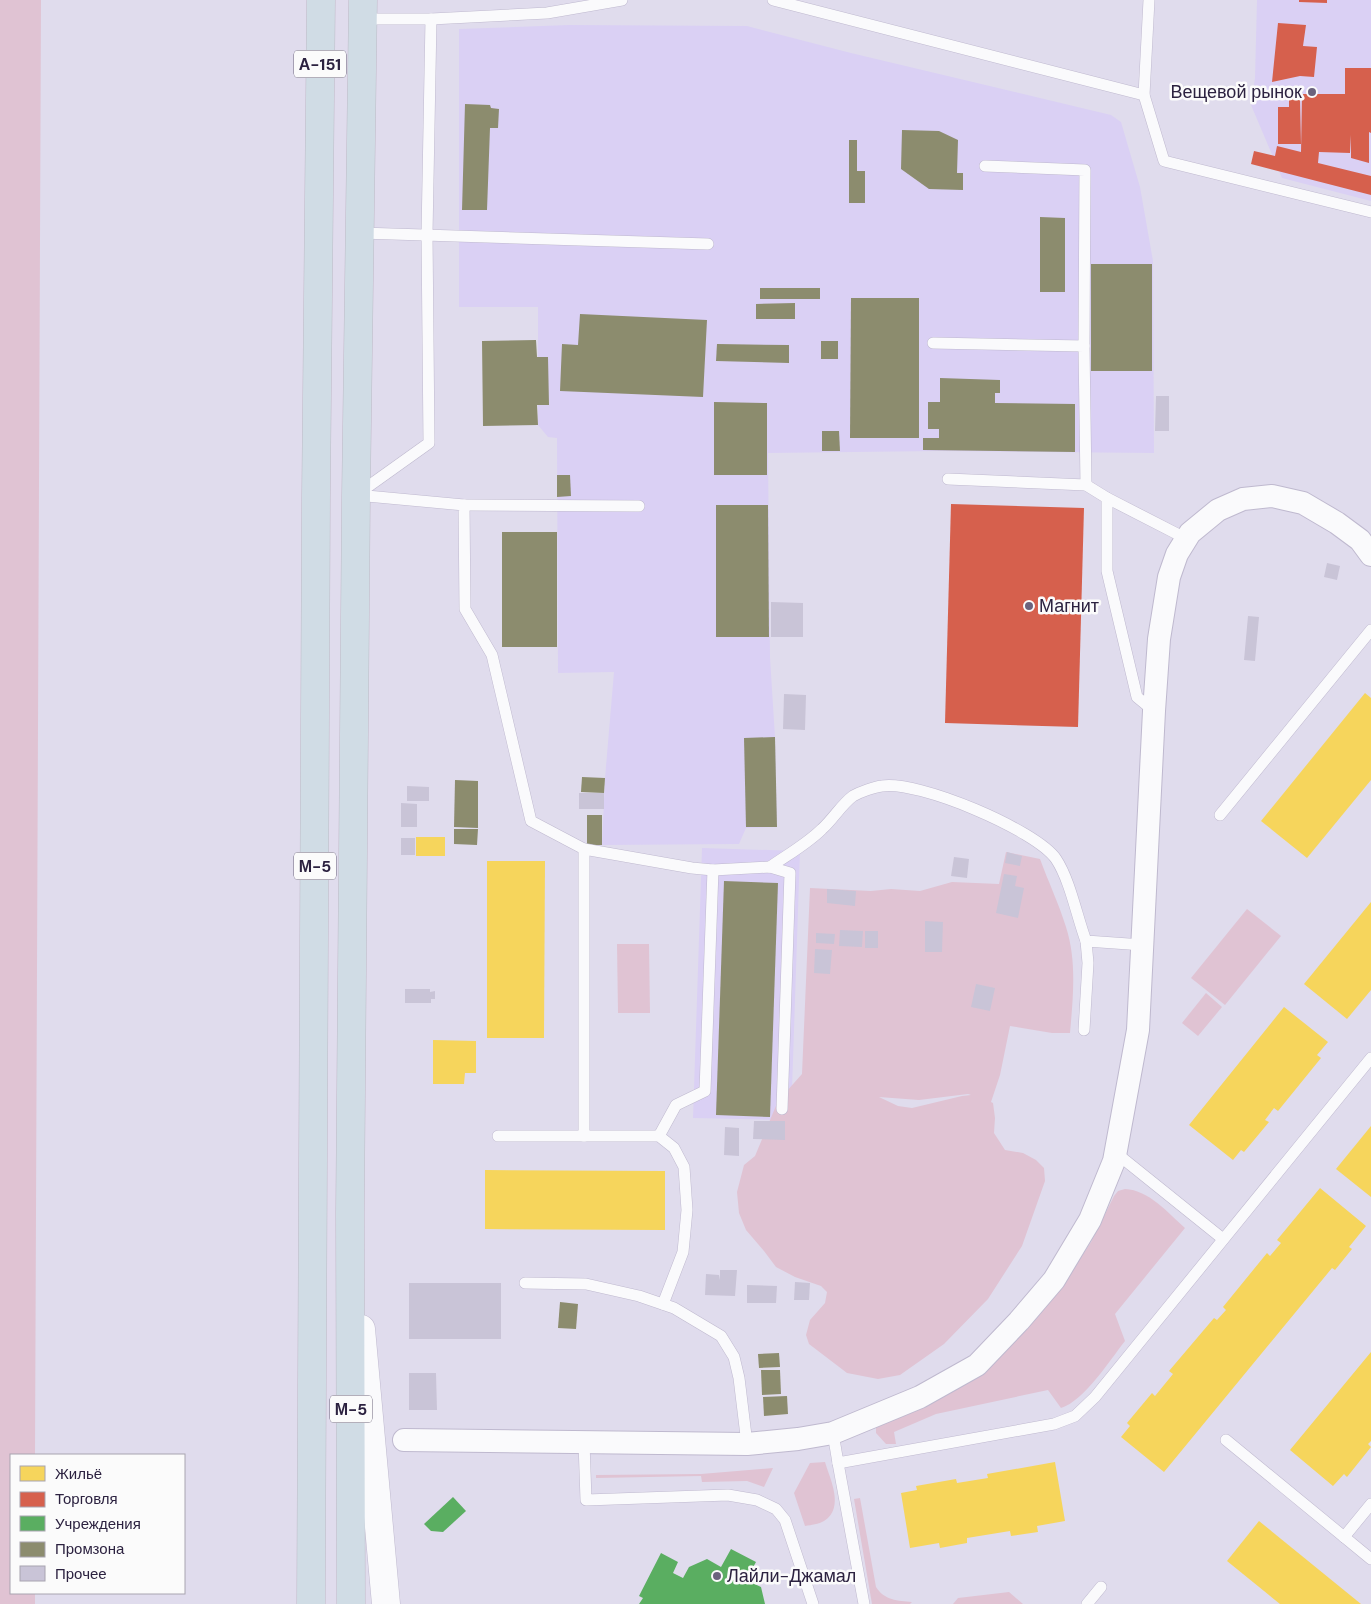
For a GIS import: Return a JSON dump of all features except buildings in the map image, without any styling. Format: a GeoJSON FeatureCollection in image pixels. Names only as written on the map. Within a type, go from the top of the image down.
{"type":"FeatureCollection","features":[{"type":"Feature","properties":{"kind":"highway","name":"А-151"},"geometry":{"type":"LineString","coordinates":[[320,128],[321,0]]}},
{"type":"Feature","properties":{"kind":"highway","name":"М-5"},"geometry":{"type":"LineString","coordinates":[[351,1604],[350,1213],[356,495],[363,9]]}},
{"type":"Feature","properties":{"kind":"highway","name":"М-5"},"geometry":{"type":"LineString","coordinates":[[311,1604],[316,495],[320,128]]}},
{"type":"Feature","properties":{"kind":"highway"},"geometry":{"type":"LineString","coordinates":[[316,495],[356,495]]}},
{"type":"Feature","properties":{"kind":"street"},"geometry":{"type":"LineString","coordinates":[[404,1440],[747,1444],[798,1439],[833,1433],[920,1397],[977,1365],[1019,1321],[1054,1280],[1090,1220],[1114,1161],[1138,1030],[1159,639],[1169,577],[1177,554],[1190,534],[1218,510],[1242,499],[1272,496],[1304,503],[1337,523],[1360,540],[1371,555]]}},
{"type":"Feature","properties":{"kind":"street"},"geometry":{"type":"LineString","coordinates":[[350,1213],[386,1604]]}},
{"type":"Feature","properties":{"kind":"lane"},"geometry":{"type":"LineString","coordinates":[[363,9],[431,19],[547,13],[622,0]]}},
{"type":"Feature","properties":{"kind":"lane"},"geometry":{"type":"LineString","coordinates":[[774,0],[795,3],[1144,94]]}},
{"type":"Feature","properties":{"kind":"lane"},"geometry":{"type":"LineString","coordinates":[[1149,0],[1144,94],[1164,161],[1371,212]]}},
{"type":"Feature","properties":{"kind":"lane"},"geometry":{"type":"LineString","coordinates":[[356,495],[429,443],[428,234],[431,19]]}},
{"type":"Feature","properties":{"kind":"lane"},"geometry":{"type":"LineString","coordinates":[[985,166],[1085,170],[1084,346],[1086,485]]}},
{"type":"Feature","properties":{"kind":"lane"},"geometry":{"type":"LineString","coordinates":[[360,233],[708,244]]}},
{"type":"Feature","properties":{"kind":"lane"},"geometry":{"type":"LineString","coordinates":[[933,344],[1084,346]]}},
{"type":"Feature","properties":{"kind":"lane"},"geometry":{"type":"LineString","coordinates":[[948,479],[1086,485],[1107,498],[1187,539]]}},
{"type":"Feature","properties":{"kind":"lane"},"geometry":{"type":"LineString","coordinates":[[356,495],[464,505],[639,506]]}},
{"type":"Feature","properties":{"kind":"lane"},"geometry":{"type":"LineString","coordinates":[[1107,498],[1107,571],[1137,697],[1154,711]]}},
{"type":"Feature","properties":{"kind":"lane"},"geometry":{"type":"LineString","coordinates":[[464,505],[465,609],[492,655],[531,821],[584,849],[692,868],[713,870],[770,867],[790,873],[782,1109]]}},
{"type":"Feature","properties":{"kind":"lane"},"geometry":{"type":"LineString","coordinates":[[1220,815],[1371,630]]}},
{"type":"Feature","properties":{"kind":"lane"},"geometry":{"type":"LineString","coordinates":[[770,867],[821,831],[854,796],[882,786],[898,786],[923,791],[987,814],[1039,843],[1055,858],[1064,873],[1086,941],[1088,963],[1084,1030]]}},
{"type":"Feature","properties":{"kind":"lane"},"geometry":{"type":"LineString","coordinates":[[584,849],[584,1136]]}},
{"type":"Feature","properties":{"kind":"lane"},"geometry":{"type":"LineString","coordinates":[[659,1136],[676,1105],[706,1091],[713,870]]}},
{"type":"Feature","properties":{"kind":"lane"},"geometry":{"type":"LineString","coordinates":[[1086,941],[1143,945]]}},
{"type":"Feature","properties":{"kind":"lane"},"geometry":{"type":"LineString","coordinates":[[838,1463],[1054,1424],[1075,1416],[1095,1397],[1371,1058]]}},
{"type":"Feature","properties":{"kind":"lane"},"geometry":{"type":"LineString","coordinates":[[498,1136],[659,1136],[674,1148],[684,1167],[687,1210],[683,1252],[663,1304]]}},
{"type":"Feature","properties":{"kind":"lane"},"geometry":{"type":"LineString","coordinates":[[1116,1152],[1223,1239]]}},
{"type":"Feature","properties":{"kind":"lane"},"geometry":{"type":"LineString","coordinates":[[526,1283],[586,1284],[638,1296],[674,1308],[721,1336],[734,1357],[739,1378],[747,1444]]}},
{"type":"Feature","properties":{"kind":"lane"},"geometry":{"type":"LineString","coordinates":[[833,1433],[864,1604]]}},
{"type":"Feature","properties":{"kind":"lane"},"geometry":{"type":"LineString","coordinates":[[1226,1440],[1371,1558]]}},
{"type":"Feature","properties":{"kind":"lane"},"geometry":{"type":"LineString","coordinates":[[584,1442],[586,1500],[728,1495],[757,1500],[776,1509],[785,1520],[813,1604]]}},
{"type":"Feature","properties":{"kind":"lane"},"geometry":{"type":"LineString","coordinates":[[1344,1537],[1371,1504]]}},
{"type":"Feature","properties":{"kind":"lane"},"geometry":{"type":"LineString","coordinates":[[1087,1604],[1101,1587]]}},
{"type":"Feature","properties":{"kind":"shaded area"},"geometry":{"type":"Polygon","coordinates":[[[0,0],[41,0],[35,1454],[10,1454],[10,1594],[35,1594],[35,1604],[0,1604],[0,0]]]}},
{"type":"Feature","properties":{"kind":"shaded area","name":"Вещевой рынок"},"geometry":{"type":"Polygon","coordinates":[[[1257,0],[1371,0],[1371,201],[1282,178],[1251,105],[1255,78],[1257,0]]]}},
{"type":"Feature","properties":{"kind":"shaded area"},"geometry":{"type":"Polygon","coordinates":[[[569,25],[747,26],[851,53],[1111,115],[1121,122],[1140,187],[1153,261],[1154,453],[939,451],[768,453],[770,657],[775,737],[777,827],[746,828],[739,844],[602,845],[605,778],[614,672],[558,673],[557,438],[548,437],[538,425],[538,307],[459,307],[459,29],[569,25]]]}},
{"type":"Feature","properties":{"kind":"shaded area"},"geometry":{"type":"Polygon","coordinates":[[[702,848],[800,851],[791,1120],[693,1118],[702,848]]]}},
{"type":"Feature","properties":{"kind":"shaded area"},"geometry":{"type":"Polygon","coordinates":[[[1006,852],[1040,859],[1063,918],[1072,953],[1073,980],[1070,1033],[1052,1033],[1010,1026],[1000,1075],[991,1102],[993,1103],[995,1118],[994,1133],[1005,1150],[1023,1153],[1036,1160],[1044,1168],[1045,1181],[1022,1246],[988,1299],[944,1344],[900,1375],[878,1379],[847,1373],[809,1344],[806,1335],[810,1320],[825,1303],[827,1292],[821,1286],[795,1277],[776,1267],[746,1230],[739,1213],[737,1192],[744,1165],[755,1156],[778,1101],[802,1074],[810,888],[920,891],[952,882],[999,884],[1006,852]],[[971,1095],[919,1100],[879,1097],[898,1106],[912,1108],[971,1095]]]}},
{"type":"Feature","properties":{"kind":"shaded area"},"geometry":{"type":"Polygon","coordinates":[[[1247,909],[1281,936],[1225,1005],[1191,978],[1247,909]]]}},
{"type":"Feature","properties":{"kind":"shaded area"},"geometry":{"type":"Polygon","coordinates":[[[617,944],[649,944],[650,1013],[618,1013],[617,944]]]}},
{"type":"Feature","properties":{"kind":"shaded area"},"geometry":{"type":"Polygon","coordinates":[[[1206,993],[1222,1007],[1198,1036],[1182,1023],[1206,993]]]}},
{"type":"Feature","properties":{"kind":"shaded area"},"geometry":{"type":"Polygon","coordinates":[[[1125,1189],[1134,1190],[1150,1198],[1185,1228],[1115,1314],[1125,1341],[1087,1389],[1070,1404],[1061,1408],[1048,1390],[936,1414],[894,1432],[896,1444],[886,1444],[876,1433],[876,1426],[998,1356],[1036,1319],[1063,1285],[1091,1242],[1114,1196],[1118,1191],[1125,1189]]]}},
{"type":"Feature","properties":{"kind":"shaded area"},"geometry":{"type":"Polygon","coordinates":[[[825,1462],[834,1493],[834,1509],[824,1521],[805,1526],[794,1493],[810,1463],[825,1462]]]}},
{"type":"Feature","properties":{"kind":"shaded area"},"geometry":{"type":"Polygon","coordinates":[[[773,1468],[764,1487],[747,1481],[702,1482],[701,1476],[596,1478],[596,1475],[701,1474],[773,1468]]]}},
{"type":"Feature","properties":{"kind":"shaded area"},"geometry":{"type":"Polygon","coordinates":[[[860,1498],[876,1587],[887,1597],[912,1602],[910,1604],[872,1604],[854,1499],[860,1498]]]}},
{"type":"Feature","properties":{"kind":"shaded area"},"geometry":{"type":"Polygon","coordinates":[[[1009,1592],[1023,1604],[953,1604],[958,1598],[1009,1592]]]}},
{"type":"Feature","properties":{"kind":"place","name":"Вещевой рынок"},"geometry":{"type":"Point","coordinates":[1312,92]}},
{"type":"Feature","properties":{"kind":"place","name":"Магнит"},"geometry":{"type":"Point","coordinates":[1029,606]}},
{"type":"Feature","properties":{"kind":"place","name":"Лайли-Джамал"},"geometry":{"type":"Point","coordinates":[717,1576]}}]}
